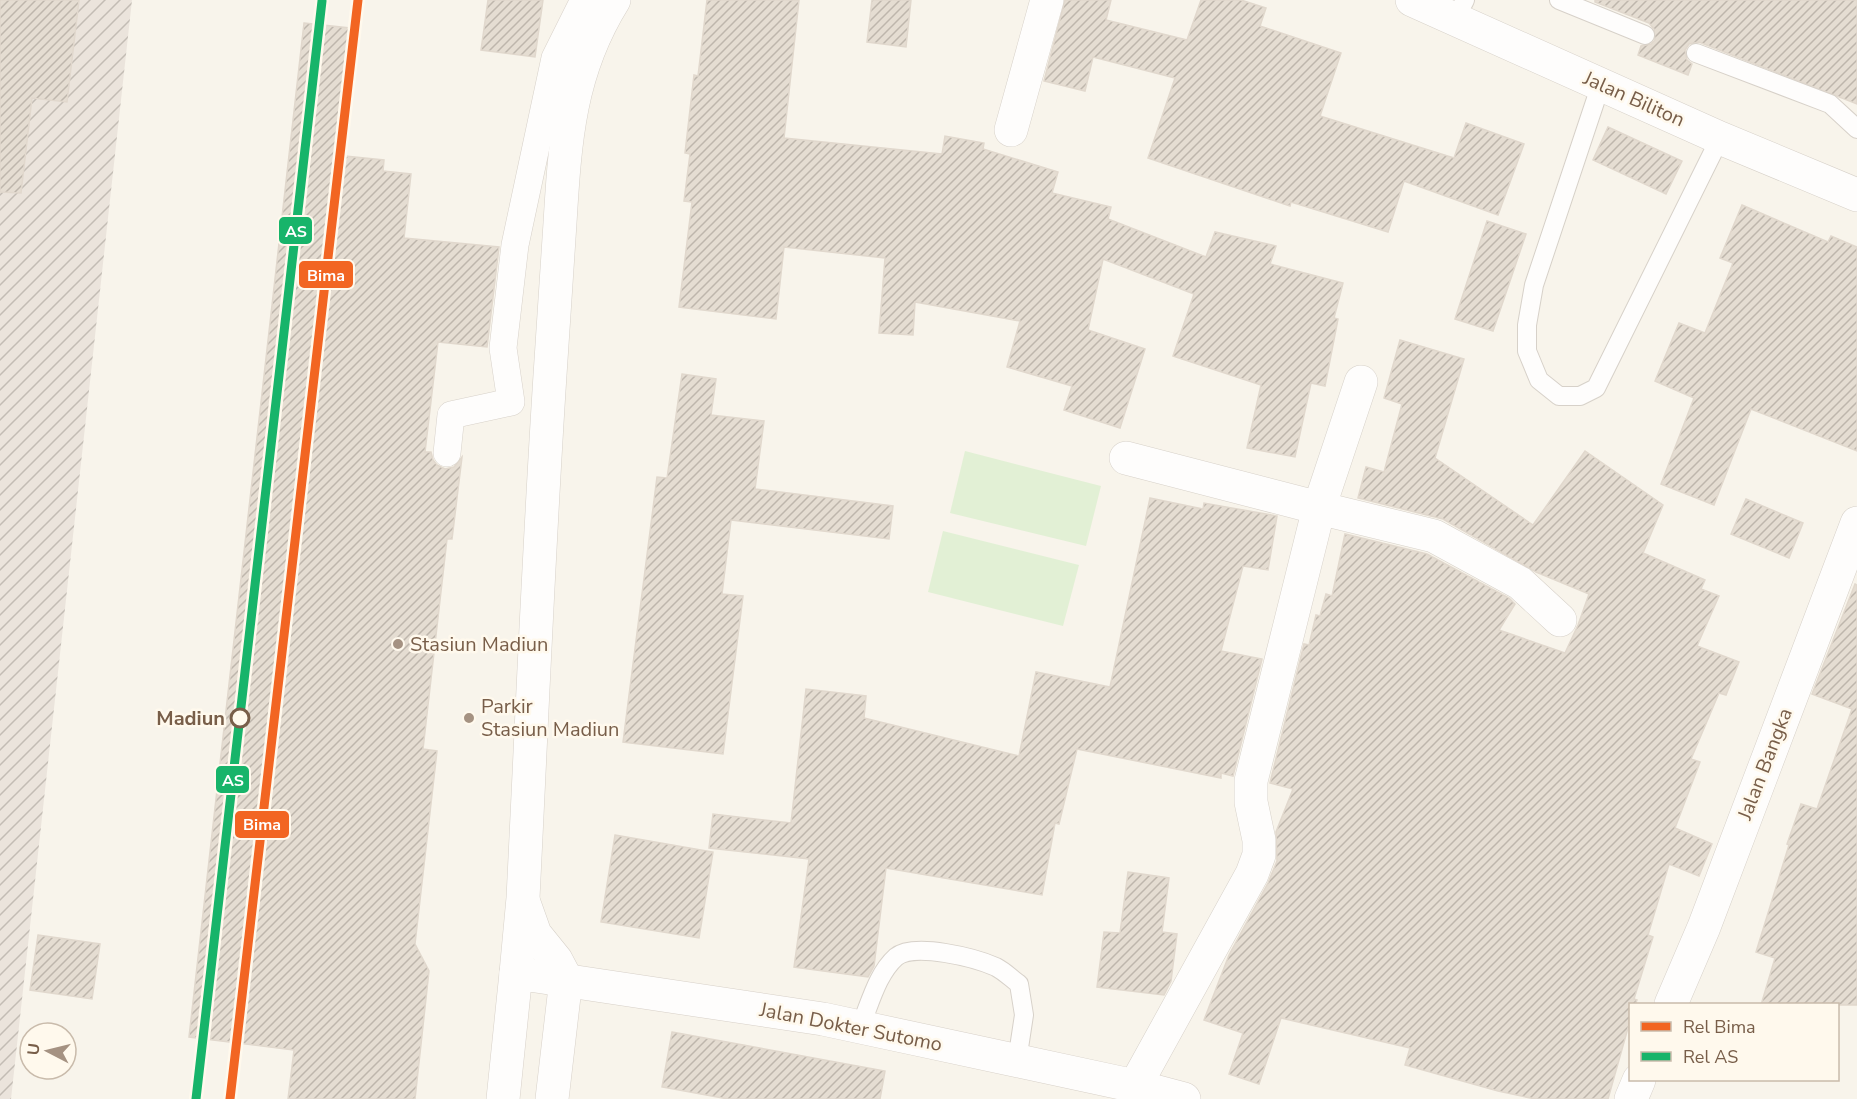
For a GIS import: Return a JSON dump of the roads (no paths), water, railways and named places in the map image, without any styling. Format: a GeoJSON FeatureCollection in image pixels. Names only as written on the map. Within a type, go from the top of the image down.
{"type":"FeatureCollection","features":[{"type":"Feature","properties":{"kind":"street"},"geometry":{"type":"LineString","coordinates":[[447,453],[451,415],[511,402],[503,348],[515,245],[555,58],[584,0]]}},
{"type":"Feature","properties":{"kind":"street"},"geometry":{"type":"LineString","coordinates":[[503,1099],[523,898],[547,420],[564,156],[571,109],[582,63],[598,25],[614,0]]}},
{"type":"Feature","properties":{"kind":"street"},"geometry":{"type":"LineString","coordinates":[[1011,130],[1047,0]]}},
{"type":"Feature","properties":{"kind":"street","name":"Jalan Biliton"},"geometry":{"type":"LineString","coordinates":[[1412,0],[1460,10],[1601,84],[1720,138],[1857,195]]}},
{"type":"Feature","properties":{"kind":"street"},"geometry":{"type":"LineString","coordinates":[[1135,1086],[1252,874],[1259,855],[1259,840],[1251,802],[1251,781],[1319,508],[1362,382]]}},
{"type":"Feature","properties":{"kind":"street"},"geometry":{"type":"LineString","coordinates":[[1126,458],[1434,536],[1520,583],[1560,620]]}},
{"type":"Feature","properties":{"kind":"street","name":"Jalan Bangka"},"geometry":{"type":"LineString","coordinates":[[1672,1003],[1704,927],[1857,523]]}},
{"type":"Feature","properties":{"kind":"street"},"geometry":{"type":"LineString","coordinates":[[523,898],[527,916],[535,934],[556,960],[566,979],[552,1099]]}},
{"type":"Feature","properties":{"kind":"street","name":"Jalan Dokter Sutomo"},"geometry":{"type":"LineString","coordinates":[[516,973],[823,1018],[1135,1086],[1184,1099]]}},
{"type":"Feature","properties":{"kind":"street"},"geometry":{"type":"LineString","coordinates":[[1631,1099],[1639,1081]]}},
{"type":"Feature","properties":{"kind":"lane"},"geometry":{"type":"LineString","coordinates":[[1559,0],[1645,35]]}},
{"type":"Feature","properties":{"kind":"lane"},"geometry":{"type":"LineString","coordinates":[[1696,53],[1830,104],[1857,129]]}},
{"type":"Feature","properties":{"kind":"lane"},"geometry":{"type":"LineString","coordinates":[[1601,84],[1534,285],[1527,326],[1527,351],[1539,380],[1559,396],[1580,396],[1596,388],[1720,138]]}},
{"type":"Feature","properties":{"kind":"lane"},"geometry":{"type":"LineString","coordinates":[[860,1027],[882,974],[898,955],[920,950],[958,956],[997,968],[1019,984],[1024,1015],[1017,1060]]}},
{"type":"Feature","properties":{"kind":"rail line","name":"Bima"},"geometry":{"type":"LineString","coordinates":[[230,1099],[358,0]]}},
{"type":"Feature","properties":{"kind":"rail line","name":"AS"},"geometry":{"type":"LineString","coordinates":[[196,1099],[322,1]]}},
{"type":"Feature","properties":{"kind":"place","name":"Stasiun Madiun"},"geometry":{"type":"Point","coordinates":[398,644]}},
{"type":"Feature","properties":{"kind":"place","name":"Madiun"},"geometry":{"type":"Point","coordinates":[240,718]}},
{"type":"Feature","properties":{"kind":"place","name":"Parkir Stasiun Madiun"},"geometry":{"type":"Point","coordinates":[469,718]}}]}
